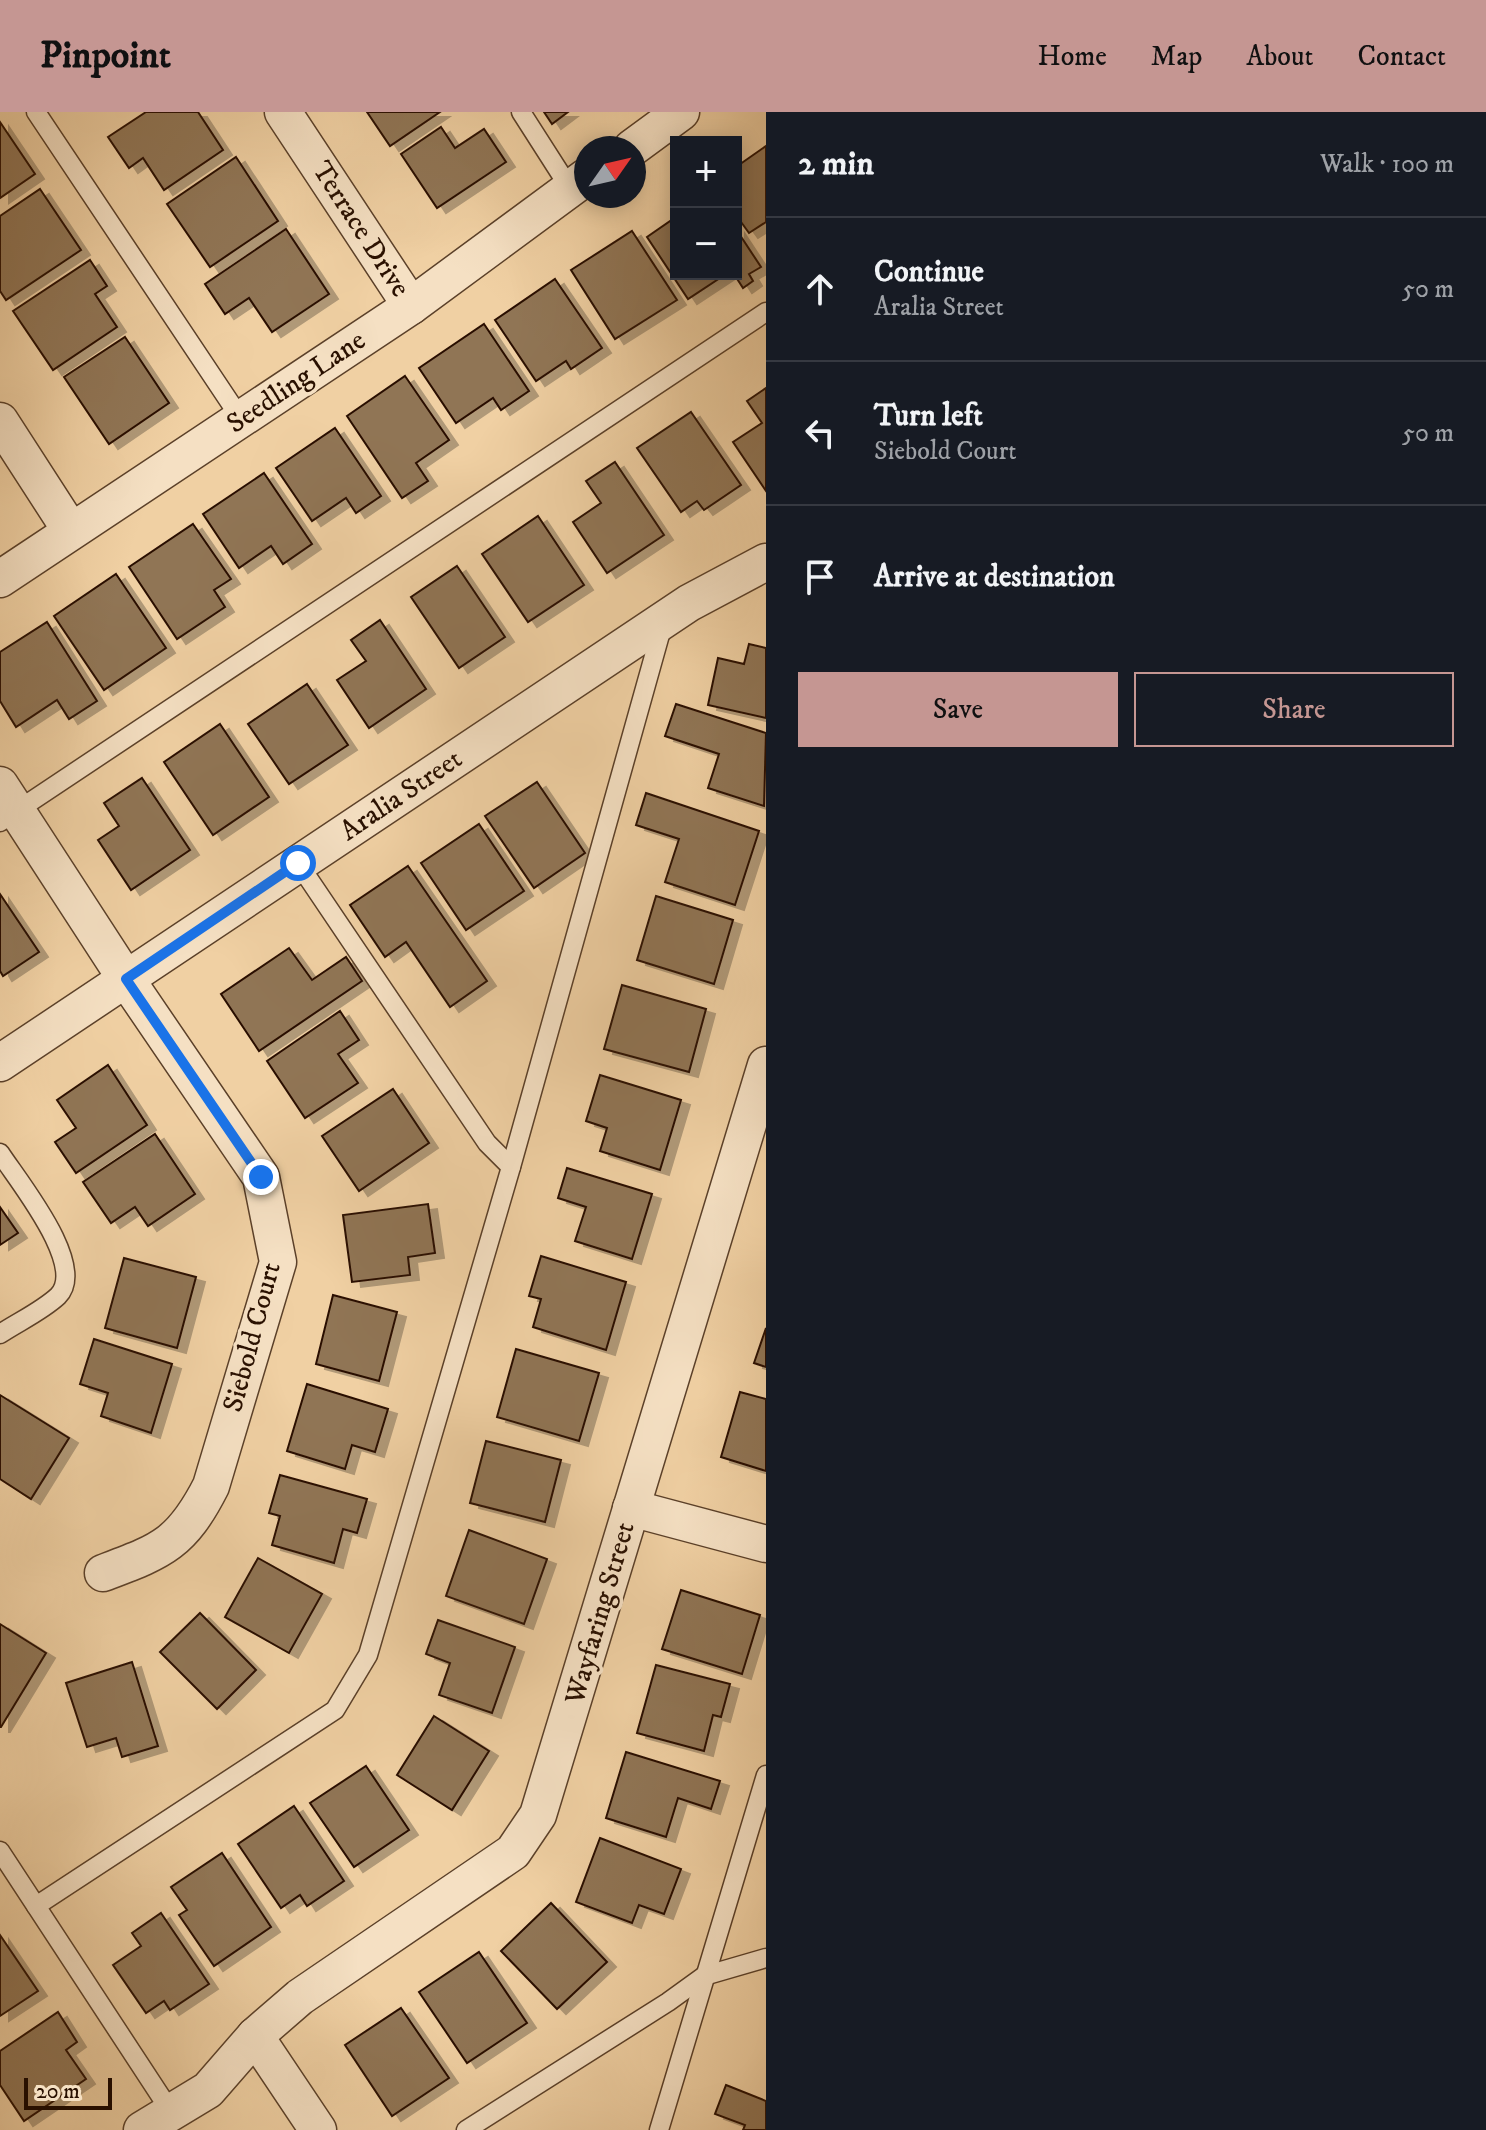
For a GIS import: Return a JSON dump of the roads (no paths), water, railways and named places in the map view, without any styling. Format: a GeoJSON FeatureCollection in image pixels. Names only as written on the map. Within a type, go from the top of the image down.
{"type":"FeatureCollection","features":[{"type":"Feature","properties":{"kind":"street","name":"Terrace Drive"},"geometry":{"type":"LineString","coordinates":[[283,112],[411,306]]}},
{"type":"Feature","properties":{"kind":"street"},"geometry":{"type":"LineString","coordinates":[[646,138],[681,112]]}},
{"type":"Feature","properties":{"kind":"street","name":"Seedling Lane"},"geometry":{"type":"LineString","coordinates":[[0,579],[411,306],[574,185]]}},
{"type":"Feature","properties":{"kind":"street"},"geometry":{"type":"LineString","coordinates":[[0,421],[71,531]]}},
{"type":"Feature","properties":{"kind":"street","name":"Aralia Street"},"geometry":{"type":"LineString","coordinates":[[0,1063],[665,619],[766,562]]}},
{"type":"Feature","properties":{"kind":"street","name":"Siebold Court"},"geometry":{"type":"LineString","coordinates":[[6,806],[261,1177],[278,1262],[211,1486],[194,1520],[162,1550],[103,1573]]}},
{"type":"Feature","properties":{"kind":"street","name":"Wayfaring Street"},"geometry":{"type":"LineString","coordinates":[[156,2121],[208,2090],[255,2036],[300,1997],[513,1852],[538,1815],[766,1065]]}},
{"type":"Feature","properties":{"kind":"street"},"geometry":{"type":"LineString","coordinates":[[631,1508],[766,1544]]}},
{"type":"Feature","properties":{"kind":"street"},"geometry":{"type":"LineString","coordinates":[[255,2036],[318,2130]]}},
{"type":"Feature","properties":{"kind":"lane"},"geometry":{"type":"LineString","coordinates":[[36,112],[241,419]]}},
{"type":"Feature","properties":{"kind":"lane"},"geometry":{"type":"LineString","coordinates":[[521,112],[574,177]]}},
{"type":"Feature","properties":{"kind":"lane"},"geometry":{"type":"LineString","coordinates":[[6,806],[766,312]]}},
{"type":"Feature","properties":{"kind":"lane"},"geometry":{"type":"LineString","coordinates":[[36,1906],[335,1710],[368,1655],[511,1167],[665,619]]}},
{"type":"Feature","properties":{"kind":"lane"},"geometry":{"type":"LineString","coordinates":[[298,863],[487,1143],[511,1167]]}},
{"type":"Feature","properties":{"kind":"lane"},"geometry":{"type":"LineString","coordinates":[[0,1153],[58,1244],[68,1270],[60,1294],[0,1334]]}},
{"type":"Feature","properties":{"kind":"lane"},"geometry":{"type":"LineString","coordinates":[[659,2130],[766,1775]]}},
{"type":"Feature","properties":{"kind":"lane"},"geometry":{"type":"LineString","coordinates":[[0,1851],[36,1906],[156,2121]]}},
{"type":"Feature","properties":{"kind":"lane"},"geometry":{"type":"LineString","coordinates":[[466,2130],[704,1976],[766,1958]]}}]}
